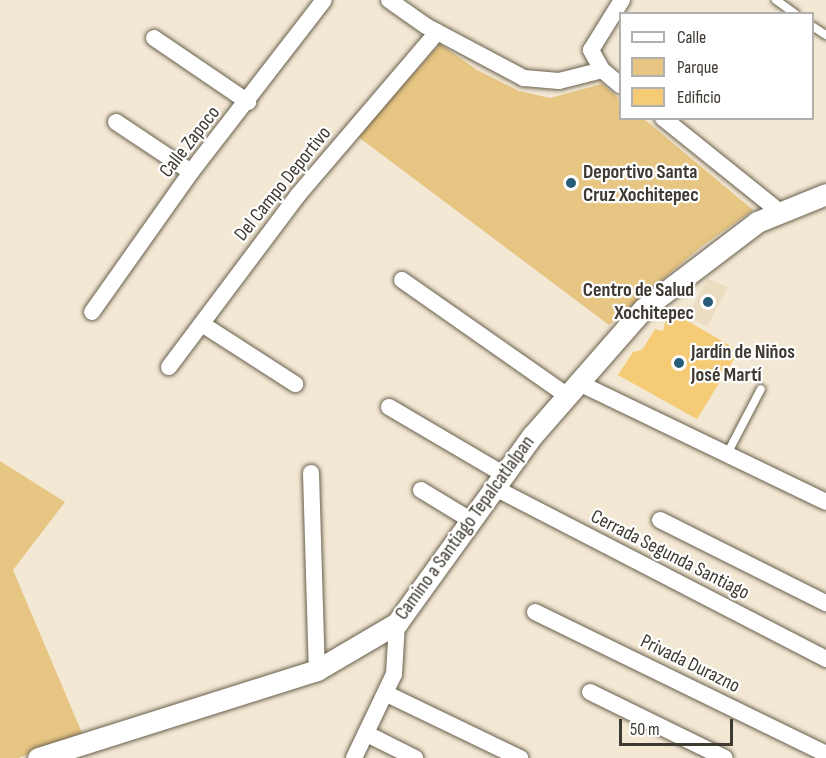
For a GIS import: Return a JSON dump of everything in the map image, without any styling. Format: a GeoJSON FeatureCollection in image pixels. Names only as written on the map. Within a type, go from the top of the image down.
{"type":"FeatureCollection","features":[{"type":"Feature","properties":{"kind":"street","name":"Calle Zapoco"},"geometry":{"type":"LineString","coordinates":[[92,312],[191,172],[248,102],[324,0]]}},
{"type":"Feature","properties":{"kind":"street"},"geometry":{"type":"LineString","coordinates":[[389,0],[437,32],[538,82],[602,70]]}},
{"type":"Feature","properties":{"kind":"street"},"geometry":{"type":"LineString","coordinates":[[619,83],[602,70],[591,50],[622,0]]}},
{"type":"Feature","properties":{"kind":"street","name":"Del Campo Deportivo"},"geometry":{"type":"LineString","coordinates":[[169,367],[298,195],[437,32]]}},
{"type":"Feature","properties":{"kind":"street"},"geometry":{"type":"LineString","coordinates":[[154,38],[248,102]]}},
{"type":"Feature","properties":{"kind":"street"},"geometry":{"type":"LineString","coordinates":[[665,120],[780,212]]}},
{"type":"Feature","properties":{"kind":"street"},"geometry":{"type":"LineString","coordinates":[[116,122],[191,172]]}},
{"type":"Feature","properties":{"kind":"street","name":"Camino a Santiago Tepalcatlalpan"},"geometry":{"type":"LineString","coordinates":[[38,758],[317,670],[397,623],[571,388],[643,309],[728,240],[780,212],[826,194]]}},
{"type":"Feature","properties":{"kind":"street"},"geometry":{"type":"LineString","coordinates":[[402,280],[571,388],[727,454],[826,502]]}},
{"type":"Feature","properties":{"kind":"street"},"geometry":{"type":"LineString","coordinates":[[202,324],[295,384]]}},
{"type":"Feature","properties":{"kind":"street","name":"Cerrada Segunda Santiago"},"geometry":{"type":"LineString","coordinates":[[389,407],[500,481],[826,659]]}},
{"type":"Feature","properties":{"kind":"street"},"geometry":{"type":"LineString","coordinates":[[311,473],[317,670]]}},
{"type":"Feature","properties":{"kind":"street"},"geometry":{"type":"LineString","coordinates":[[421,490],[472,521]]}},
{"type":"Feature","properties":{"kind":"street"},"geometry":{"type":"LineString","coordinates":[[660,520],[826,603]]}},
{"type":"Feature","properties":{"kind":"street","name":"Privada Durazno"},"geometry":{"type":"LineString","coordinates":[[535,612],[826,754]]}},
{"type":"Feature","properties":{"kind":"street"},"geometry":{"type":"LineString","coordinates":[[354,758],[387,694],[394,674],[397,623]]}},
{"type":"Feature","properties":{"kind":"street"},"geometry":{"type":"LineString","coordinates":[[590,692],[725,758]]}},
{"type":"Feature","properties":{"kind":"street"},"geometry":{"type":"LineString","coordinates":[[387,694],[520,758]]}},
{"type":"Feature","properties":{"kind":"street"},"geometry":{"type":"LineString","coordinates":[[367,734],[415,758]]}},
{"type":"Feature","properties":{"kind":"lane"},"geometry":{"type":"LineString","coordinates":[[776,0],[792,12]]}},
{"type":"Feature","properties":{"kind":"lane"},"geometry":{"type":"LineString","coordinates":[[727,454],[761,389]]}},
{"type":"Feature","properties":{"kind":"shaded area","name":"Centro de Salud Xochitepec"},"geometry":{"type":"Polygon","coordinates":[[[708,279],[728,287],[707,327],[687,316],[708,279]]]}},
{"type":"Feature","properties":{"kind":"green space","name":"Deportivo Santa Cruz Xochitepec"},"geometry":{"type":"Polygon","coordinates":[[[440,44],[477,70],[519,91],[550,98],[602,84],[619,98],[619,120],[645,120],[753,210],[702,246],[609,325],[357,136],[440,44]]]}},
{"type":"Feature","properties":{"kind":"green space"},"geometry":{"type":"Polygon","coordinates":[[[0,461],[65,502],[13,570],[82,733],[19,758],[0,758],[0,461]]]}},
{"type":"Feature","properties":{"kind":"building","name":"Jardín de Niños José Martí"},"geometry":{"type":"Polygon","coordinates":[[[681,317],[739,351],[697,419],[618,375],[633,352],[642,350],[655,329],[663,331],[666,320],[681,317]]]}},
{"type":"Feature","properties":{"kind":"place","name":"Deportivo Santa Cruz Xochitepec"},"geometry":{"type":"Point","coordinates":[571,183]}},
{"type":"Feature","properties":{"kind":"place","name":"Centro de Salud Xochitepec"},"geometry":{"type":"Point","coordinates":[708,302]}},
{"type":"Feature","properties":{"kind":"place","name":"Jardín de Niños José Martí"},"geometry":{"type":"Point","coordinates":[679,363]}}]}
